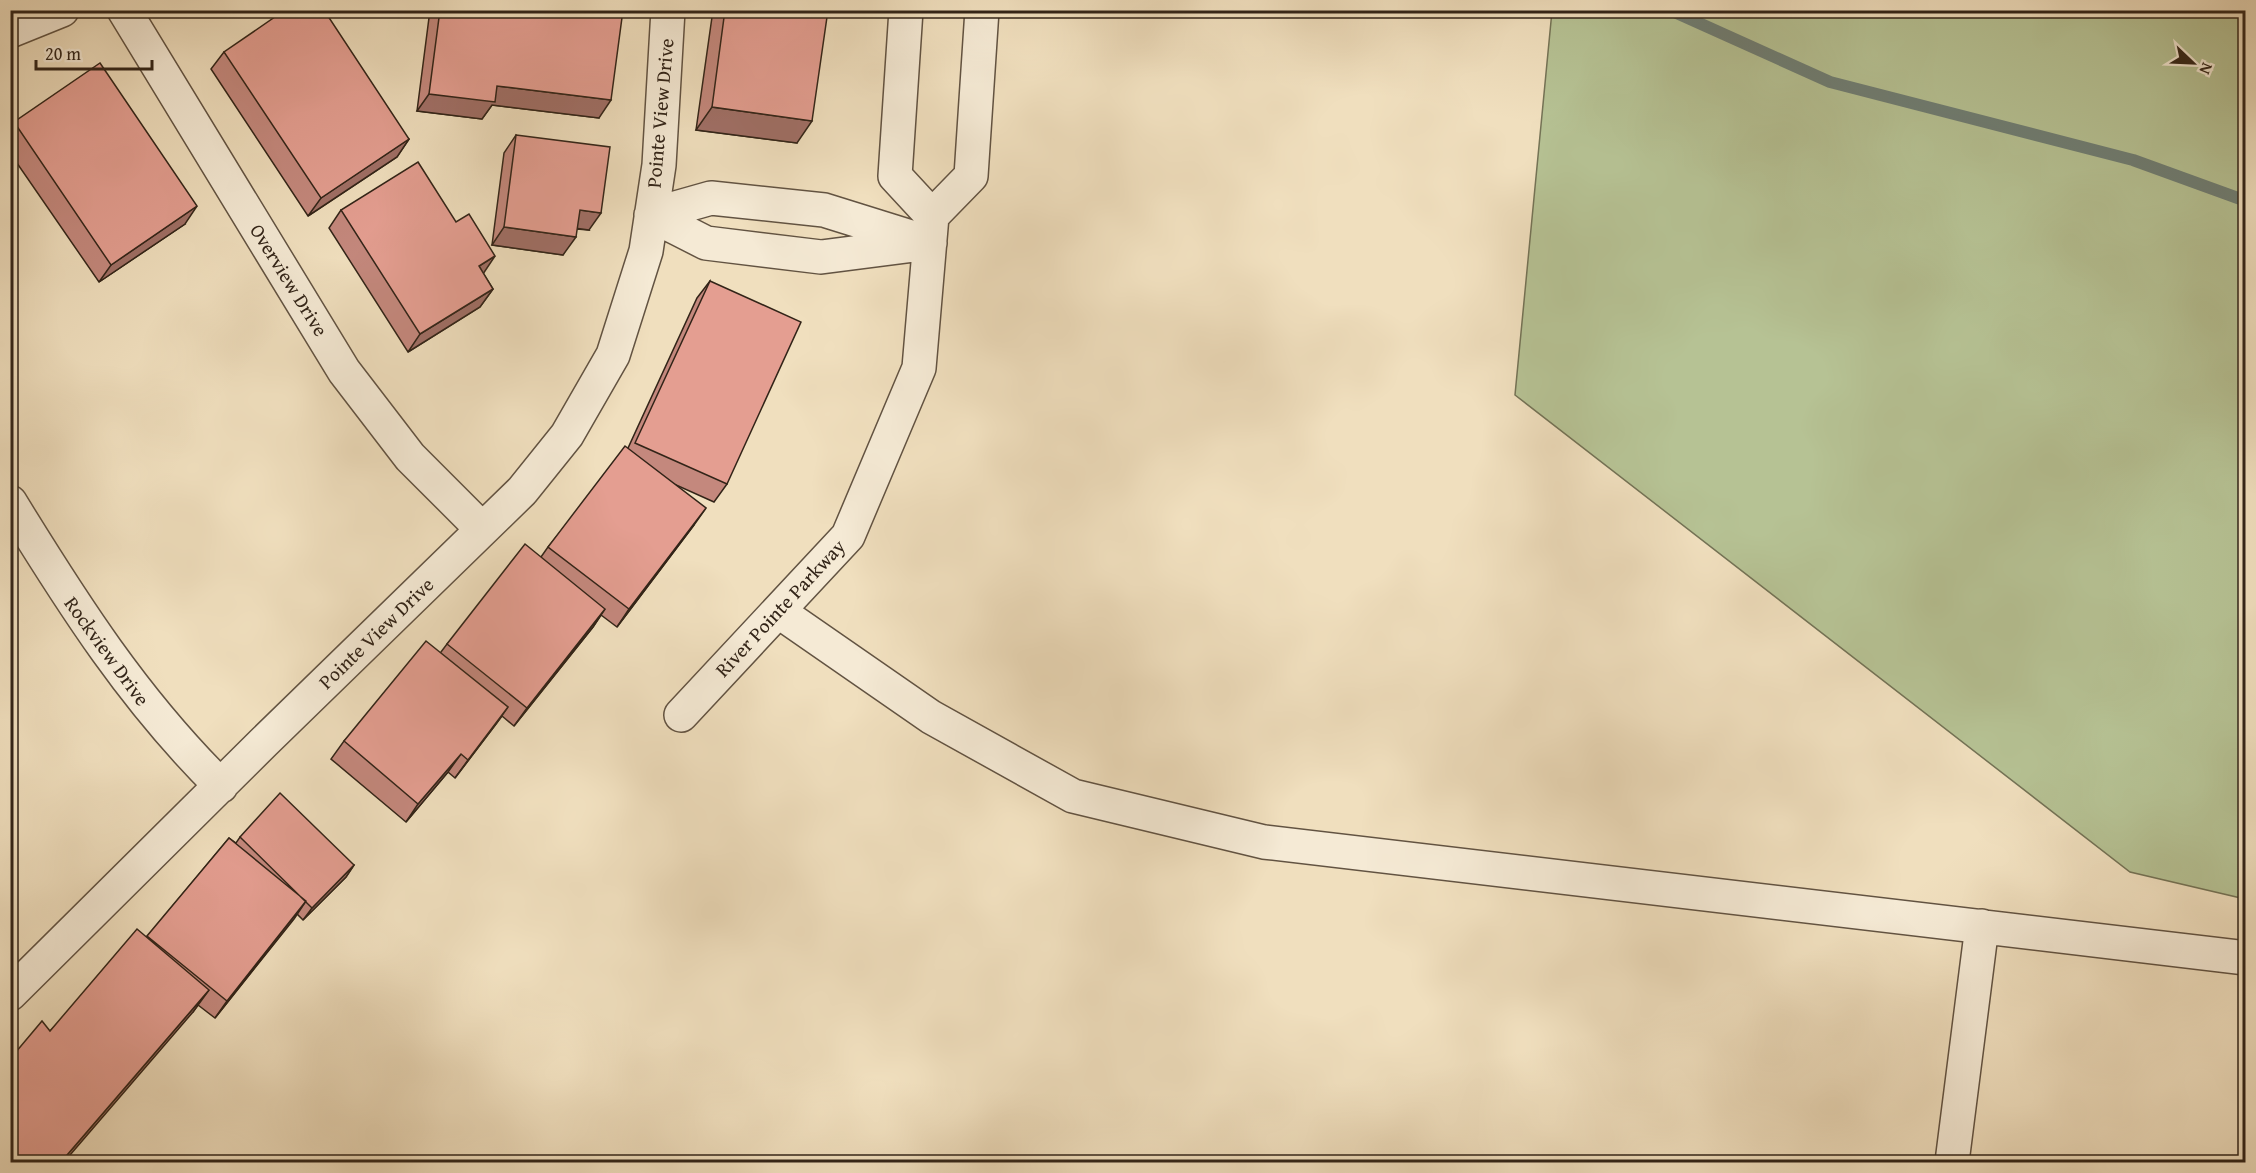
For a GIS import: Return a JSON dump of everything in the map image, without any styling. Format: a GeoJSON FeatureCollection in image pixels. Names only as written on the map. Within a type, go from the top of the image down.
{"type":"FeatureCollection","features":[{"type":"Feature","properties":{"kind":"street"},"geometry":{"type":"LineString","coordinates":[[10,31],[62,10]]}},
{"type":"Feature","properties":{"kind":"street","name":"Overview Drive"},"geometry":{"type":"LineString","coordinates":[[124,10],[344,370],[410,457],[482,529]]}},
{"type":"Feature","properties":{"kind":"street","name":"Pointe View Drive"},"geometry":{"type":"LineString","coordinates":[[10,994],[522,491],[567,435],[596,388],[619,340],[646,252],[659,165],[668,10]]}},
{"type":"Feature","properties":{"kind":"street"},"geometry":{"type":"LineString","coordinates":[[906,10],[895,176],[931,230],[971,176],[982,10]]}},
{"type":"Feature","properties":{"kind":"street","name":"Pointe View Drive"},"geometry":{"type":"LineString","coordinates":[[651,215],[711,198],[824,210],[931,230]]}},
{"type":"Feature","properties":{"kind":"street","name":"Pointe View Drive"},"geometry":{"type":"LineString","coordinates":[[651,215],[706,243],[821,256],[931,230]]}},
{"type":"Feature","properties":{"kind":"street","name":"River Pointe Parkway"},"geometry":{"type":"LineString","coordinates":[[681,715],[848,536],[919,368],[931,230]]}},
{"type":"Feature","properties":{"kind":"street","name":"Rockview Drive"},"geometry":{"type":"LineString","coordinates":[[10,502],[61,586],[136,693],[181,746],[221,786]]}},
{"type":"Feature","properties":{"kind":"street"},"geometry":{"type":"LineString","coordinates":[[778,610],[931,717],[1073,796],[1264,842],[2246,958]]}},
{"type":"Feature","properties":{"kind":"street"},"geometry":{"type":"LineString","coordinates":[[1952,1162],[1982,926]]}},
{"type":"Feature","properties":{"kind":"green space"},"geometry":{"type":"Polygon","coordinates":[[[1552,11],[2245,11],[2245,899],[2130,872],[1515,395],[1552,11]]]}},
{"type":"Feature","properties":{"kind":"building"},"geometry":{"type":"Polygon","coordinates":[[[285,10],[324,10],[409,139],[321,198],[224,52],[285,10]]]}},
{"type":"Feature","properties":{"kind":"building"},"geometry":{"type":"Polygon","coordinates":[[[440,10],[623,10],[611,100],[497,86],[495,102],[429,94],[440,10]]]}},
{"type":"Feature","properties":{"kind":"building"},"geometry":{"type":"Polygon","coordinates":[[[725,10],[828,10],[812,121],[712,107],[725,10]]]}},
{"type":"Feature","properties":{"kind":"building"},"geometry":{"type":"Polygon","coordinates":[[[100,63],[197,206],[111,265],[14,122],[100,63]]]}},
{"type":"Feature","properties":{"kind":"building"},"geometry":{"type":"Polygon","coordinates":[[[516,135],[610,147],[601,213],[580,210],[576,237],[504,227],[516,135]]]}},
{"type":"Feature","properties":{"kind":"building"},"geometry":{"type":"Polygon","coordinates":[[[418,162],[456,222],[469,214],[495,256],[479,266],[493,289],[420,334],[341,210],[418,162]]]}},
{"type":"Feature","properties":{"kind":"building"},"geometry":{"type":"Polygon","coordinates":[[[710,281],[801,322],[727,484],[635,443],[710,281]]]}},
{"type":"Feature","properties":{"kind":"building"},"geometry":{"type":"Polygon","coordinates":[[[625,446],[706,508],[629,609],[548,547],[625,446]]]}},
{"type":"Feature","properties":{"kind":"building"},"geometry":{"type":"Polygon","coordinates":[[[525,544],[605,609],[527,708],[447,644],[525,544]]]}},
{"type":"Feature","properties":{"kind":"building"},"geometry":{"type":"Polygon","coordinates":[[[426,641],[508,707],[468,760],[461,754],[418,804],[344,741],[426,641]]]}},
{"type":"Feature","properties":{"kind":"building"},"geometry":{"type":"Polygon","coordinates":[[[280,793],[354,865],[312,908],[240,837],[280,793]]]}},
{"type":"Feature","properties":{"kind":"building"},"geometry":{"type":"Polygon","coordinates":[[[229,838],[306,901],[227,1001],[147,936],[229,838]]]}},
{"type":"Feature","properties":{"kind":"building"},"geometry":{"type":"Polygon","coordinates":[[[137,929],[209,990],[61,1162],[10,1162],[10,1059],[42,1021],[50,1031],[137,929]]]}},
{"type":"Feature","properties":{"kind":"waterway"},"geometry":{"type":"LineString","coordinates":[[1670,10],[1830,82],[2133,160],[2246,201]]}}]}
